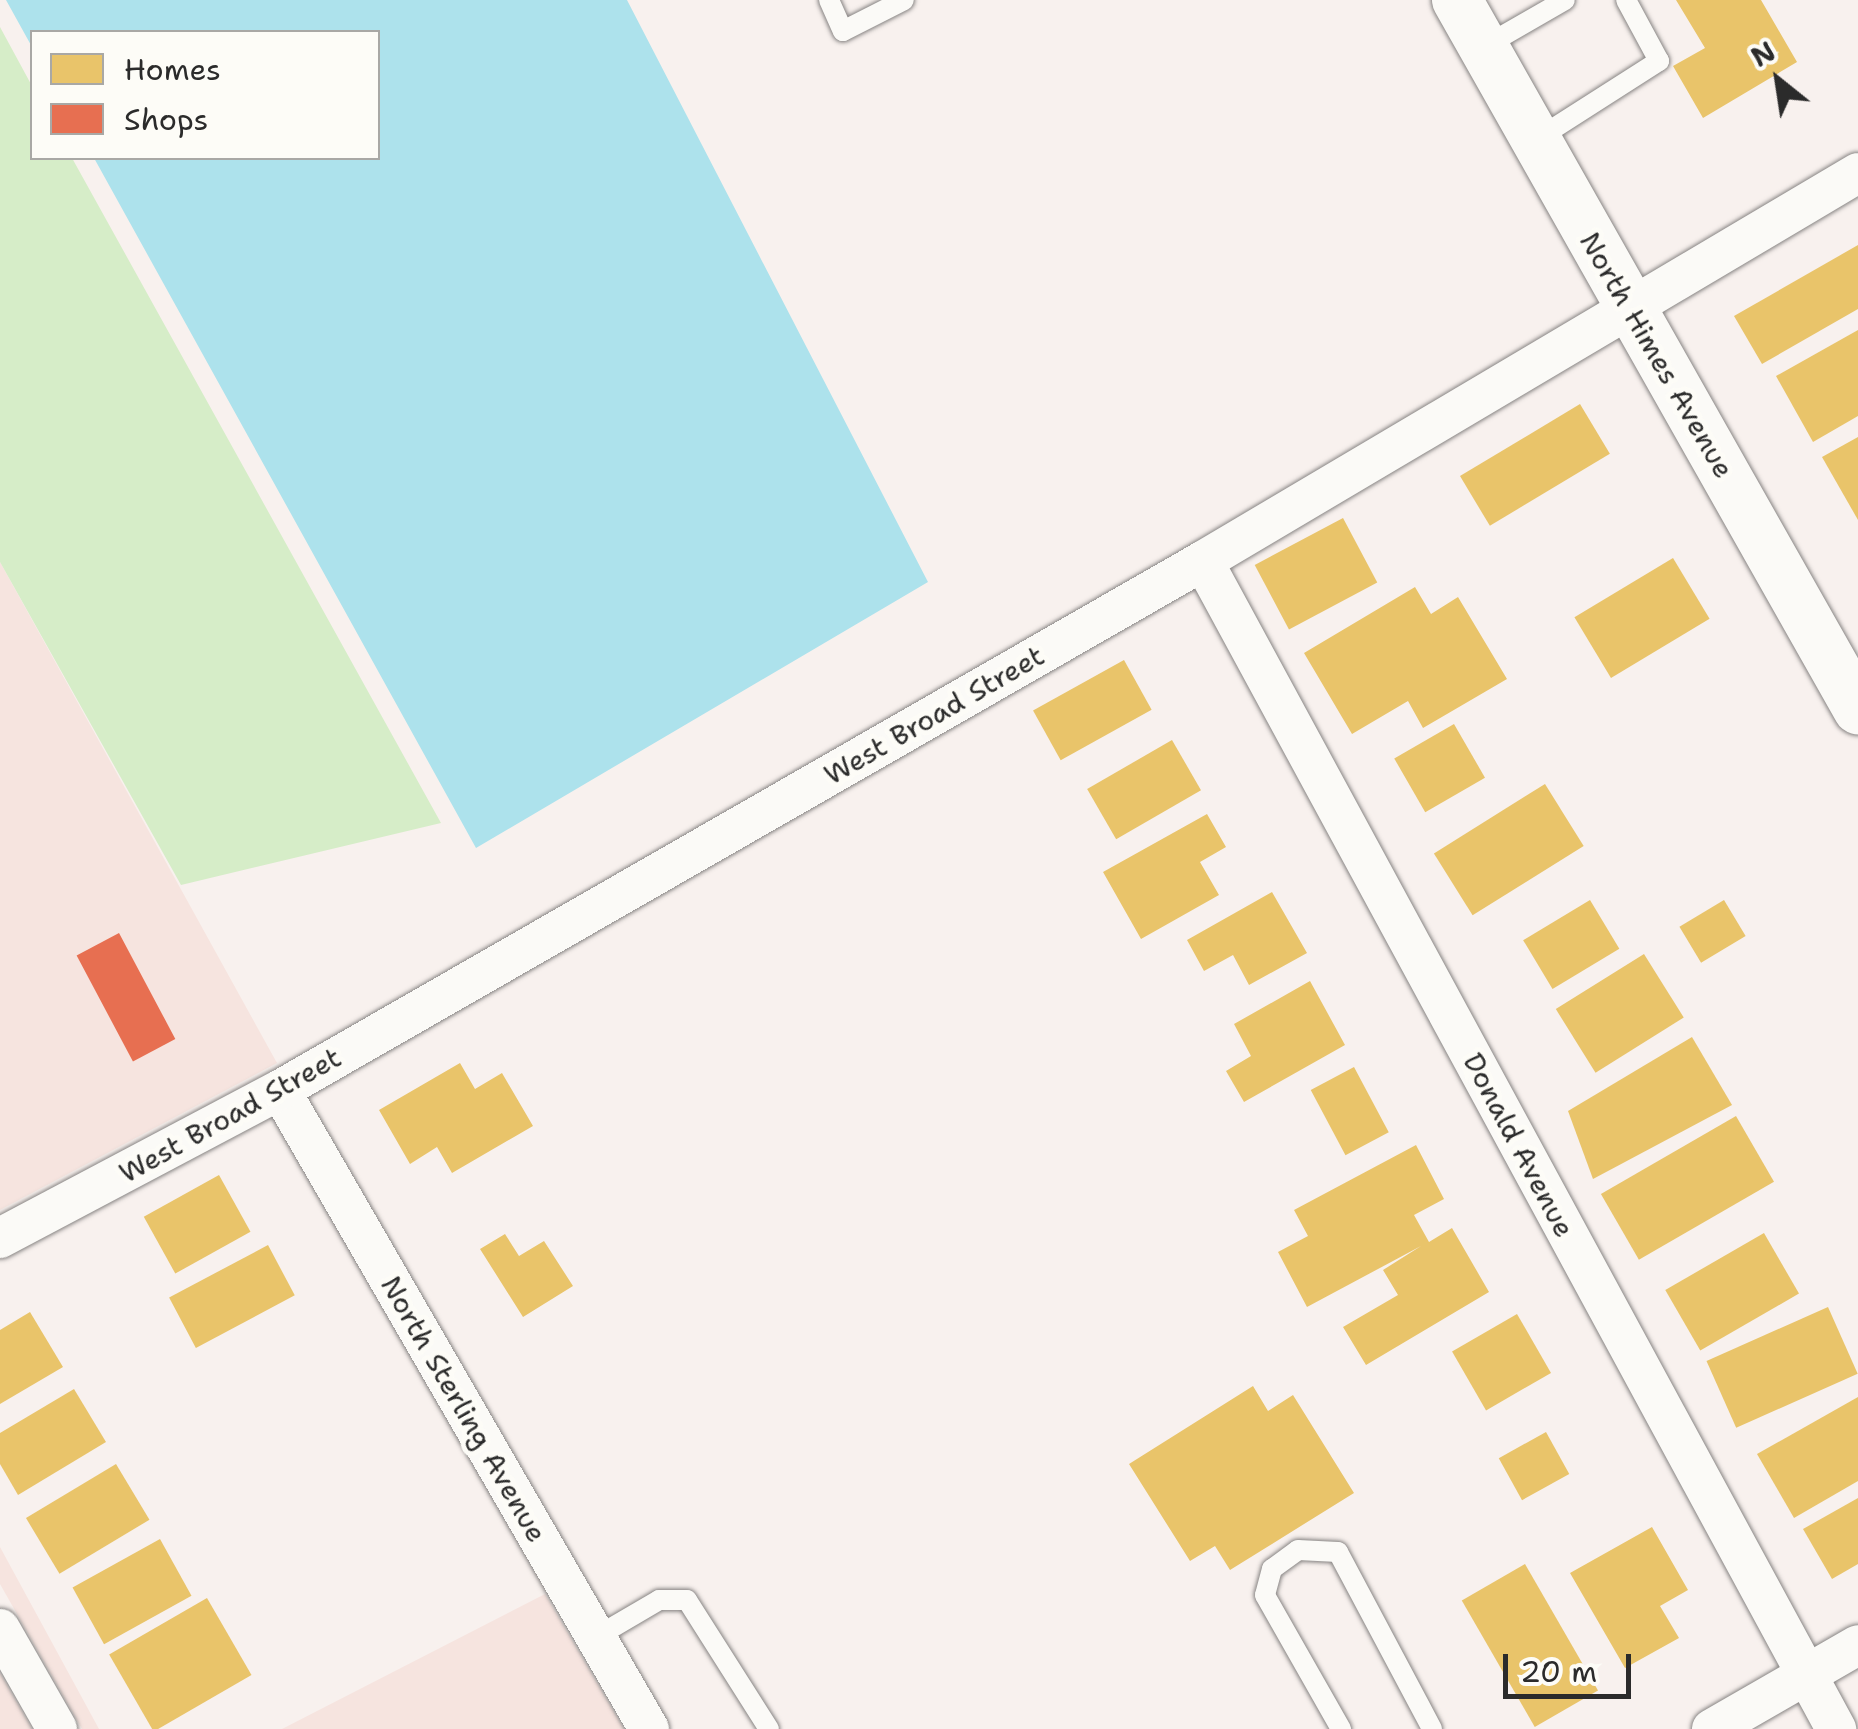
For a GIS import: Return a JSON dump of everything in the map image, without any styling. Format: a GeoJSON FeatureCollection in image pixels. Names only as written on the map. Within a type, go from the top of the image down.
{"type":"FeatureCollection","features":[{"type":"Feature","properties":{"kind":"street","name":"North Himes Avenue"},"geometry":{"type":"LineString","coordinates":[[1457,0],[1858,709]]}},
{"type":"Feature","properties":{"kind":"street","name":"West Broad Street"},"geometry":{"type":"LineString","coordinates":[[0,1238],[280,1090],[1203,561],[1628,302],[1858,173]]}},
{"type":"Feature","properties":{"kind":"street","name":"Donald Avenue"},"geometry":{"type":"LineString","coordinates":[[1203,561],[1836,1729]]}},
{"type":"Feature","properties":{"kind":"street","name":"North Sterling Avenue"},"geometry":{"type":"LineString","coordinates":[[280,1090],[649,1729]]}},
{"type":"Feature","properties":{"kind":"street"},"geometry":{"type":"LineString","coordinates":[[0,1629],[57,1729]]}},
{"type":"Feature","properties":{"kind":"street"},"geometry":{"type":"LineString","coordinates":[[1712,1729],[1858,1645]]}},
{"type":"Feature","properties":{"kind":"lane"},"geometry":{"type":"LineString","coordinates":[[829,0],[844,30],[904,0]]}},
{"type":"Feature","properties":{"kind":"lane"},"geometry":{"type":"LineString","coordinates":[[1484,47],[1566,0]]}},
{"type":"Feature","properties":{"kind":"lane"},"geometry":{"type":"LineString","coordinates":[[1536,140],[1659,61],[1626,0]]}},
{"type":"Feature","properties":{"kind":"lane"},"geometry":{"type":"LineString","coordinates":[[1341,1729],[1265,1595],[1272,1568],[1298,1550],[1338,1552],[1432,1729]]}},
{"type":"Feature","properties":{"kind":"lane"},"geometry":{"type":"LineString","coordinates":[[596,1637],[659,1600],[687,1600],[769,1729]]}},
{"type":"Feature","properties":{"kind":"shaded area"},"geometry":{"type":"Polygon","coordinates":[[[0,562],[277,1063],[0,1210],[0,562]]]}},
{"type":"Feature","properties":{"kind":"shaded area"},"geometry":{"type":"Polygon","coordinates":[[[0,1547],[99,1729],[82,1729],[0,1584],[0,1547]]]}},
{"type":"Feature","properties":{"kind":"shaded area"},"geometry":{"type":"Polygon","coordinates":[[[545,1594],[624,1729],[282,1729],[545,1594]]]}},
{"type":"Feature","properties":{"kind":"shaded area"},"geometry":{"type":"Polygon","coordinates":[[[0,1673],[32,1729],[0,1729],[0,1673]]]}},
{"type":"Feature","properties":{"kind":"green space"},"geometry":{"type":"Polygon","coordinates":[[[0,27],[30,82],[30,160],[73,160],[441,823],[181,885],[0,562],[0,27]]]}},
{"type":"Feature","properties":{"kind":"water"},"geometry":{"type":"Polygon","coordinates":[[[6,0],[627,0],[928,582],[476,848],[95,160],[380,160],[380,30],[30,30],[30,43],[6,0]]]}},
{"type":"Feature","properties":{"kind":"building: Homes"},"geometry":{"type":"Polygon","coordinates":[[[1676,0],[1761,0],[1797,62],[1703,118],[1673,66],[1705,48],[1676,0]]]}},
{"type":"Feature","properties":{"kind":"building: Homes"},"geometry":{"type":"Polygon","coordinates":[[[1858,245],[1858,309],[1762,364],[1734,316],[1858,245]]]}},
{"type":"Feature","properties":{"kind":"building: Homes"},"geometry":{"type":"Polygon","coordinates":[[[1858,330],[1858,416],[1813,442],[1776,376],[1858,330]]]}},
{"type":"Feature","properties":{"kind":"building: Homes"},"geometry":{"type":"Polygon","coordinates":[[[1580,404],[1610,454],[1490,526],[1460,476],[1580,404]]]}},
{"type":"Feature","properties":{"kind":"building: Homes"},"geometry":{"type":"Polygon","coordinates":[[[1858,437],[1858,520],[1822,457],[1858,437]]]}},
{"type":"Feature","properties":{"kind":"building: Homes"},"geometry":{"type":"Polygon","coordinates":[[[1343,518],[1377,582],[1289,629],[1255,565],[1343,518]]]}},
{"type":"Feature","properties":{"kind":"building: Homes"},"geometry":{"type":"Polygon","coordinates":[[[1673,558],[1710,619],[1611,678],[1574,617],[1673,558]]]}},
{"type":"Feature","properties":{"kind":"building: Homes"},"geometry":{"type":"Polygon","coordinates":[[[1415,587],[1431,614],[1458,597],[1507,679],[1423,728],[1408,701],[1352,734],[1304,653],[1415,587]]]}},
{"type":"Feature","properties":{"kind":"building: Homes"},"geometry":{"type":"Polygon","coordinates":[[[1124,660],[1152,710],[1061,760],[1033,710],[1124,660]]]}},
{"type":"Feature","properties":{"kind":"building: Homes"},"geometry":{"type":"Polygon","coordinates":[[[1454,724],[1485,778],[1425,812],[1394,758],[1454,724]]]}},
{"type":"Feature","properties":{"kind":"building: Homes"},"geometry":{"type":"Polygon","coordinates":[[[1172,740],[1201,790],[1116,839],[1087,789],[1172,740]]]}},
{"type":"Feature","properties":{"kind":"building: Homes"},"geometry":{"type":"Polygon","coordinates":[[[1545,784],[1584,846],[1473,915],[1434,853],[1545,784]]]}},
{"type":"Feature","properties":{"kind":"building: Homes"},"geometry":{"type":"Polygon","coordinates":[[[1207,814],[1226,847],[1200,862],[1219,895],[1141,939],[1103,872],[1207,814]]]}},
{"type":"Feature","properties":{"kind":"building: Homes"},"geometry":{"type":"Polygon","coordinates":[[[1272,892],[1307,953],[1249,985],[1233,955],[1204,971],[1187,940],[1272,892]]]}},
{"type":"Feature","properties":{"kind":"building: Homes"},"geometry":{"type":"Polygon","coordinates":[[[1590,900],[1619,949],[1552,989],[1523,940],[1590,900]]]}},
{"type":"Feature","properties":{"kind":"building: Homes"},"geometry":{"type":"Polygon","coordinates":[[[1724,900],[1746,936],[1701,963],[1679,927],[1724,900]]]}},
{"type":"Feature","properties":{"kind":"building: Homes"},"geometry":{"type":"Polygon","coordinates":[[[1644,954],[1684,1018],[1596,1073],[1556,1009],[1644,954]]]}},
{"type":"Feature","properties":{"kind":"building: Homes"},"geometry":{"type":"Polygon","coordinates":[[[1310,981],[1345,1045],[1244,1102],[1226,1071],[1251,1056],[1234,1024],[1310,981]]]}},
{"type":"Feature","properties":{"kind":"building: Homes"},"geometry":{"type":"Polygon","coordinates":[[[1692,1037],[1732,1105],[1593,1179],[1568,1111],[1692,1037]]]}},
{"type":"Feature","properties":{"kind":"building: Homes"},"geometry":{"type":"Polygon","coordinates":[[[460,1063],[475,1089],[502,1073],[533,1126],[452,1173],[437,1147],[410,1164],[379,1110],[460,1063]]]}},
{"type":"Feature","properties":{"kind":"building: Homes"},"geometry":{"type":"Polygon","coordinates":[[[1354,1067],[1389,1132],[1345,1155],[1311,1090],[1354,1067]]]}},
{"type":"Feature","properties":{"kind":"building: Homes"},"geometry":{"type":"Polygon","coordinates":[[[1736,1116],[1774,1182],[1639,1260],[1601,1194],[1736,1116]]]}},
{"type":"Feature","properties":{"kind":"building: Homes"},"geometry":{"type":"Polygon","coordinates":[[[1416,1145],[1444,1199],[1414,1215],[1429,1242],[1452,1228],[1489,1292],[1366,1365],[1343,1327],[1398,1295],[1383,1270],[1421,1246],[1307,1307],[1278,1252],[1308,1236],[1294,1210],[1416,1145]]]}},
{"type":"Feature","properties":{"kind":"building: Homes"},"geometry":{"type":"Polygon","coordinates":[[[219,1175],[251,1232],[175,1274],[144,1217],[219,1175]]]}},
{"type":"Feature","properties":{"kind":"building: Homes"},"geometry":{"type":"Polygon","coordinates":[[[1764,1233],[1799,1294],[1700,1351],[1665,1290],[1764,1233]]]}},
{"type":"Feature","properties":{"kind":"building: Homes"},"geometry":{"type":"Polygon","coordinates":[[[505,1234],[519,1256],[544,1241],[573,1286],[523,1317],[480,1249],[505,1234]]]}},
{"type":"Feature","properties":{"kind":"building: Homes"},"geometry":{"type":"Polygon","coordinates":[[[268,1245],[295,1295],[196,1348],[169,1298],[268,1245]]]}},
{"type":"Feature","properties":{"kind":"building: Homes"},"geometry":{"type":"Polygon","coordinates":[[[1828,1307],[1858,1374],[1736,1428],[1706,1361],[1828,1307]]]}},
{"type":"Feature","properties":{"kind":"building: Homes"},"geometry":{"type":"Polygon","coordinates":[[[30,1312],[63,1367],[0,1404],[0,1330],[30,1312]]]}},
{"type":"Feature","properties":{"kind":"building: Homes"},"geometry":{"type":"Polygon","coordinates":[[[1517,1314],[1551,1373],[1486,1410],[1452,1352],[1517,1314]]]}},
{"type":"Feature","properties":{"kind":"building: Homes"},"geometry":{"type":"Polygon","coordinates":[[[1253,1386],[1268,1411],[1293,1395],[1354,1493],[1230,1570],[1215,1546],[1190,1561],[1129,1464],[1253,1386]]]}},
{"type":"Feature","properties":{"kind":"building: Homes"},"geometry":{"type":"Polygon","coordinates":[[[74,1389],[106,1442],[18,1495],[0,1464],[0,1433],[74,1389]]]}},
{"type":"Feature","properties":{"kind":"building: Homes"},"geometry":{"type":"Polygon","coordinates":[[[1858,1397],[1858,1481],[1794,1518],[1757,1454],[1858,1397]]]}},
{"type":"Feature","properties":{"kind":"building: Homes"},"geometry":{"type":"Polygon","coordinates":[[[1546,1432],[1569,1474],[1522,1500],[1499,1458],[1546,1432]]]}},
{"type":"Feature","properties":{"kind":"building: Homes"},"geometry":{"type":"Polygon","coordinates":[[[116,1464],[149,1520],[59,1574],[26,1518],[116,1464]]]}},
{"type":"Feature","properties":{"kind":"building: Homes"},"geometry":{"type":"Polygon","coordinates":[[[1858,1498],[1858,1564],[1832,1579],[1803,1529],[1858,1498]]]}},
{"type":"Feature","properties":{"kind":"building: Homes"},"geometry":{"type":"Polygon","coordinates":[[[1652,1527],[1688,1590],[1660,1606],[1679,1638],[1625,1668],[1570,1573],[1652,1527]]]}},
{"type":"Feature","properties":{"kind":"building: Homes"},"geometry":{"type":"Polygon","coordinates":[[[160,1539],[192,1596],[104,1644],[73,1587],[160,1539]]]}},
{"type":"Feature","properties":{"kind":"building: Homes"},"geometry":{"type":"Polygon","coordinates":[[[1525,1564],[1598,1690],[1535,1727],[1462,1601],[1525,1564]]]}},
{"type":"Feature","properties":{"kind":"building: Homes"},"geometry":{"type":"Polygon","coordinates":[[[207,1598],[252,1675],[152,1729],[109,1654],[207,1598]]]}},
{"type":"Feature","properties":{"kind":"building: Shops"},"geometry":{"type":"Polygon","coordinates":[[[119,933],[175,1039],[133,1061],[77,956],[119,933]]]}}]}
